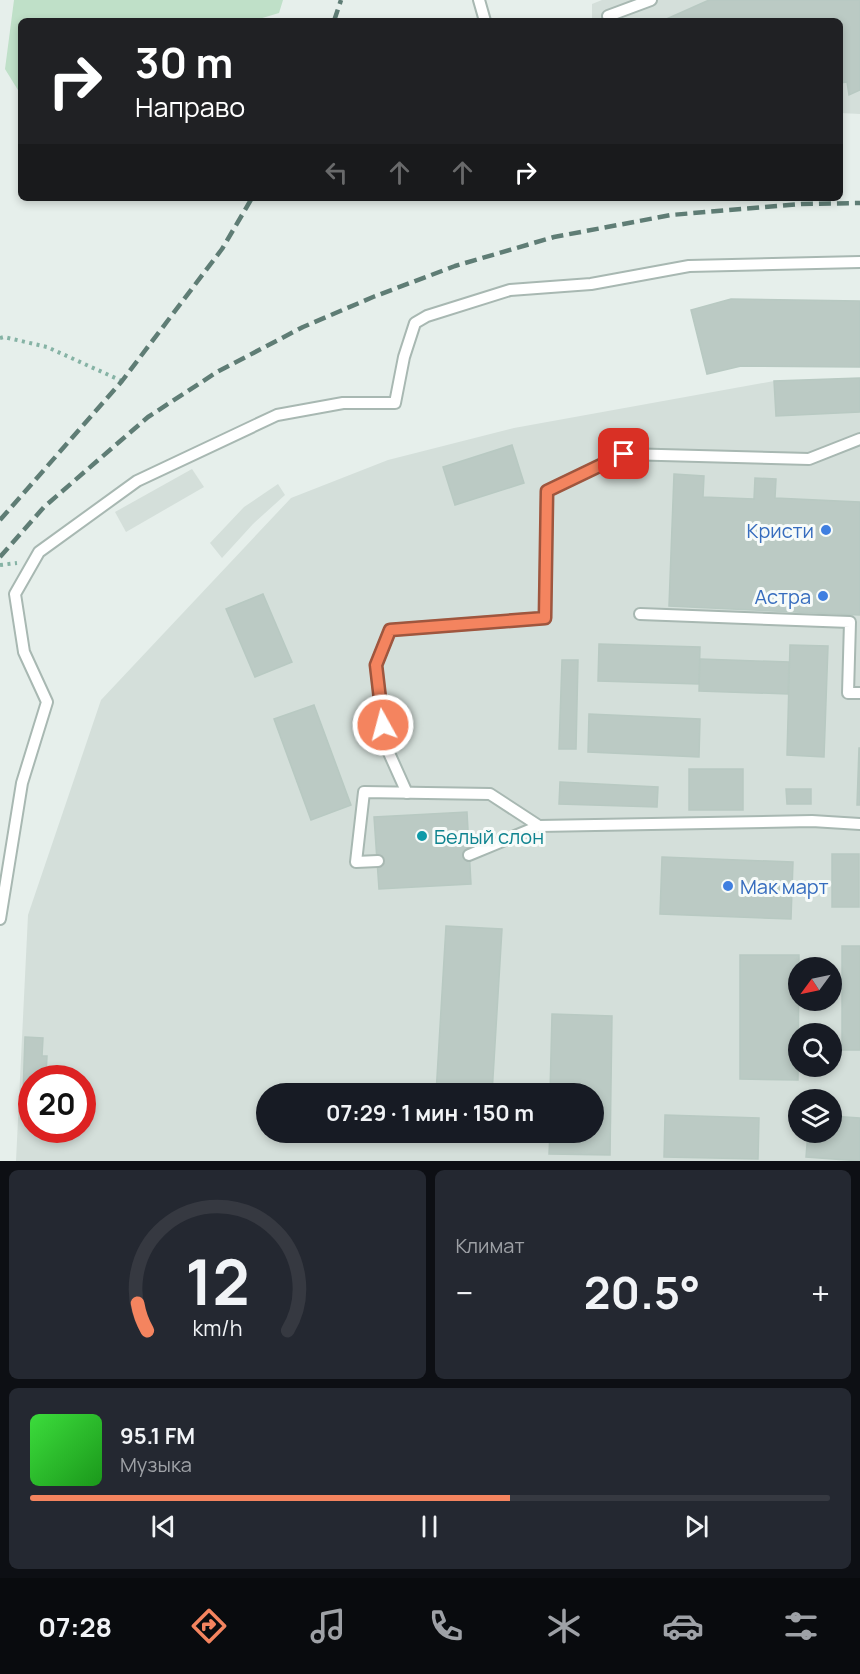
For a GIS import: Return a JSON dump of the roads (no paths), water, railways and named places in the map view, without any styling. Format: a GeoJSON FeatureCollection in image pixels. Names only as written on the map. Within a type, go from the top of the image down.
{"type":"FeatureCollection","features":[{"type":"Feature","properties":{"kind":"lane"},"geometry":{"type":"LineString","coordinates":[[479,0],[484,18]]}},
{"type":"Feature","properties":{"kind":"lane"},"geometry":{"type":"LineString","coordinates":[[608,16],[651,0]]}},
{"type":"Feature","properties":{"kind":"lane"},"geometry":{"type":"LineString","coordinates":[[0,919],[22,783],[47,702],[24,652],[15,594],[39,552],[137,481],[277,415],[343,403],[395,403],[404,357],[414,323],[427,316],[510,290],[591,284],[689,266],[860,262]]}},
{"type":"Feature","properties":{"kind":"lane"},"geometry":{"type":"LineString","coordinates":[[407,793],[385,744],[376,665],[390,630],[545,618],[547,491],[624,454],[809,459],[860,439]]}},
{"type":"Feature","properties":{"kind":"lane"},"geometry":{"type":"LineString","coordinates":[[640,614],[850,622],[848,693],[860,693]]}},
{"type":"Feature","properties":{"kind":"lane"},"geometry":{"type":"LineString","coordinates":[[378,861],[356,862],[364,792],[490,794],[539,826]]}},
{"type":"Feature","properties":{"kind":"lane"},"geometry":{"type":"LineString","coordinates":[[469,855],[539,826],[812,821],[860,824]]}},
{"type":"Feature","properties":{"kind":"railway"},"geometry":{"type":"LineString","coordinates":[[335,18],[341,0]]}},
{"type":"Feature","properties":{"kind":"railway"},"geometry":{"type":"LineString","coordinates":[[0,520],[122,381],[222,249],[250,201]]}},
{"type":"Feature","properties":{"kind":"railway"},"geometry":{"type":"LineString","coordinates":[[0,557],[44,507],[148,417],[217,372],[303,327],[373,297],[455,266],[554,237],[671,215],[801,204],[860,203]]}},
{"type":"Feature","properties":{"kind":"place","name":"Кристи"},"geometry":{"type":"Point","coordinates":[826,530]}},
{"type":"Feature","properties":{"kind":"place","name":"Астра"},"geometry":{"type":"Point","coordinates":[823,596]}},
{"type":"Feature","properties":{"kind":"place","name":"Белый слон"},"geometry":{"type":"Point","coordinates":[422,836]}},
{"type":"Feature","properties":{"kind":"place","name":"Мак март"},"geometry":{"type":"Point","coordinates":[728,886]}}]}
